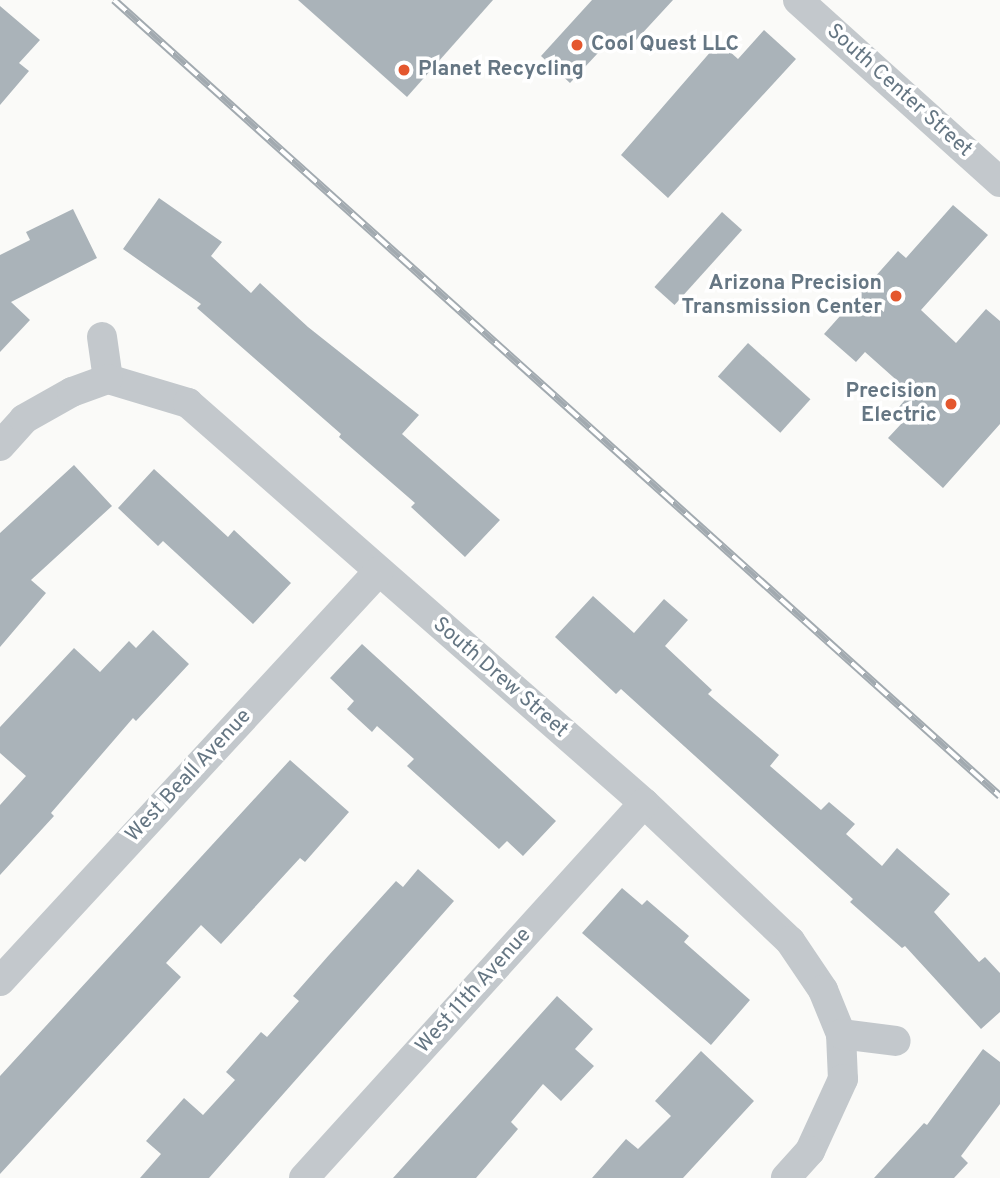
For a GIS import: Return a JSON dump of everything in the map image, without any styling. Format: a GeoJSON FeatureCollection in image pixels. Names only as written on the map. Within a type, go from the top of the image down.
{"type":"FeatureCollection","features":[{"type":"Feature","properties":{"kind":"street","name":"South Center Street"},"geometry":{"type":"LineString","coordinates":[[798,0],[1000,182]]}},
{"type":"Feature","properties":{"kind":"street"},"geometry":{"type":"LineString","coordinates":[[0,446],[24,419],[72,392],[108,379],[102,337]]}},
{"type":"Feature","properties":{"kind":"street","name":"South Drew Street"},"geometry":{"type":"LineString","coordinates":[[108,379],[188,403],[643,803],[790,941],[823,990],[841,1034],[844,1079],[810,1151],[786,1178]]}},
{"type":"Feature","properties":{"kind":"street","name":"West Beall Avenue"},"geometry":{"type":"LineString","coordinates":[[0,981],[379,571]]}},
{"type":"Feature","properties":{"kind":"street","name":"West 11th Avenue"},"geometry":{"type":"LineString","coordinates":[[304,1178],[643,803]]}},
{"type":"Feature","properties":{"kind":"street"},"geometry":{"type":"LineString","coordinates":[[841,1034],[896,1041]]}},
{"type":"Feature","properties":{"kind":"building","name":"Planet Recycling"},"geometry":{"type":"Polygon","coordinates":[[[298,0],[493,0],[407,97],[298,0]]]}},
{"type":"Feature","properties":{"kind":"building","name":"Cool Quest LLC"},"geometry":{"type":"Polygon","coordinates":[[[592,0],[673,0],[625,52],[611,39],[570,83],[541,56],[592,0]]]}},
{"type":"Feature","properties":{"kind":"building"},"geometry":{"type":"Polygon","coordinates":[[[0,6],[40,40],[19,63],[29,71],[0,105],[0,6]]]}},
{"type":"Feature","properties":{"kind":"building"},"geometry":{"type":"Polygon","coordinates":[[[764,30],[796,59],[668,198],[621,155],[719,42],[738,59],[764,30]]]}},
{"type":"Feature","properties":{"kind":"building"},"geometry":{"type":"Polygon","coordinates":[[[159,198],[222,242],[211,256],[251,293],[260,283],[308,327],[419,415],[402,434],[500,520],[465,557],[411,507],[415,503],[339,437],[341,434],[197,308],[201,304],[123,249],[159,198]]]}},
{"type":"Feature","properties":{"kind":"building"},"geometry":{"type":"Polygon","coordinates":[[[953,205],[988,235],[921,310],[956,343],[986,309],[1000,321],[1000,424],[943,488],[888,438],[902,423],[892,415],[911,393],[865,352],[856,362],[824,334],[898,251],[906,258],[953,205]]]}},
{"type":"Feature","properties":{"kind":"building"},"geometry":{"type":"Polygon","coordinates":[[[73,209],[97,258],[11,302],[30,320],[0,352],[0,255],[30,240],[26,232],[73,209]]]}},
{"type":"Feature","properties":{"kind":"building"},"geometry":{"type":"Polygon","coordinates":[[[722,212],[742,230],[674,305],[654,287],[722,212]]]}},
{"type":"Feature","properties":{"kind":"building"},"geometry":{"type":"Polygon","coordinates":[[[748,343],[810,399],[780,433],[718,376],[748,343]]]}},
{"type":"Feature","properties":{"kind":"building"},"geometry":{"type":"Polygon","coordinates":[[[74,465],[112,506],[31,580],[46,593],[0,647],[0,533],[74,465]]]}},
{"type":"Feature","properties":{"kind":"building"},"geometry":{"type":"Polygon","coordinates":[[[154,469],[228,537],[234,530],[291,583],[253,624],[163,541],[158,546],[118,508],[154,469]]]}},
{"type":"Feature","properties":{"kind":"building"},"geometry":{"type":"Polygon","coordinates":[[[593,596],[634,633],[664,599],[688,620],[665,646],[712,690],[708,694],[779,755],[770,766],[821,810],[829,802],[855,824],[846,834],[882,866],[897,848],[950,894],[934,912],[979,962],[985,957],[1000,973],[1000,1012],[981,1029],[905,946],[902,948],[850,902],[853,899],[621,689],[616,694],[555,637],[593,596]]]}},
{"type":"Feature","properties":{"kind":"building"},"geometry":{"type":"Polygon","coordinates":[[[153,630],[189,664],[136,721],[133,718],[51,813],[54,816],[0,875],[0,805],[26,776],[0,753],[0,727],[74,648],[100,672],[129,641],[136,648],[153,630]]]}},
{"type":"Feature","properties":{"kind":"building"},"geometry":{"type":"Polygon","coordinates":[[[362,644],[556,821],[523,856],[507,841],[499,849],[407,766],[414,759],[377,726],[372,732],[347,709],[354,701],[330,678],[362,644]]]}},
{"type":"Feature","properties":{"kind":"building"},"geometry":{"type":"Polygon","coordinates":[[[290,760],[349,812],[305,862],[300,858],[221,944],[201,925],[166,963],[181,977],[0,1174],[0,1076],[290,760]]]}},
{"type":"Feature","properties":{"kind":"building"},"geometry":{"type":"Polygon","coordinates":[[[418,869],[454,901],[209,1178],[140,1178],[161,1154],[146,1141],[184,1098],[203,1115],[235,1080],[226,1072],[261,1032],[267,1037],[299,1001],[293,996],[396,881],[403,887],[418,869]]]}},
{"type":"Feature","properties":{"kind":"building"},"geometry":{"type":"Polygon","coordinates":[[[622,888],[642,905],[647,900],[689,936],[684,942],[750,1000],[711,1045],[582,933],[622,888]]]}},
{"type":"Feature","properties":{"kind":"building"},"geometry":{"type":"Polygon","coordinates":[[[557,996],[593,1029],[575,1049],[594,1066],[561,1101],[543,1084],[511,1122],[518,1129],[476,1178],[393,1178],[557,996]]]}},
{"type":"Feature","properties":{"kind":"building"},"geometry":{"type":"Polygon","coordinates":[[[983,1049],[1000,1062],[1000,1104],[961,1156],[968,1163],[954,1178],[874,1178],[924,1123],[927,1125],[983,1049]]]}},
{"type":"Feature","properties":{"kind":"building"},"geometry":{"type":"Polygon","coordinates":[[[701,1051],[754,1101],[683,1178],[592,1178],[626,1139],[638,1149],[671,1116],[655,1101],[701,1051]]]}},
{"type":"Feature","properties":{"kind":"railway"},"geometry":{"type":"LineString","coordinates":[[114,0],[1000,796]]}},
{"type":"Feature","properties":{"kind":"place","name":"Cool Quest LLC"},"geometry":{"type":"Point","coordinates":[577,45]}},
{"type":"Feature","properties":{"kind":"place","name":"Planet Recycling"},"geometry":{"type":"Point","coordinates":[404,70]}},
{"type":"Feature","properties":{"kind":"place","name":"Arizona Precision Transmission Center"},"geometry":{"type":"Point","coordinates":[896,296]}},
{"type":"Feature","properties":{"kind":"place","name":"Precision Electric"},"geometry":{"type":"Point","coordinates":[951,404]}}]}
